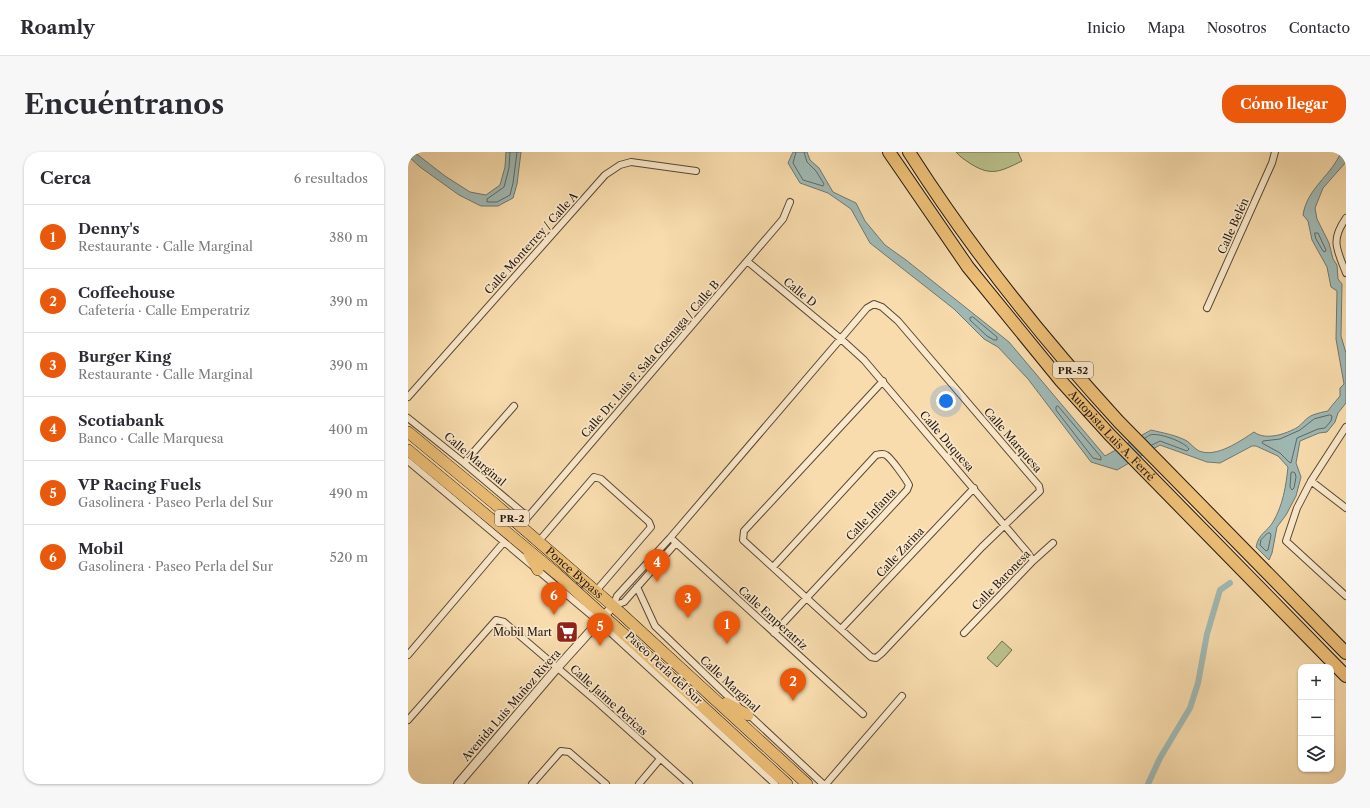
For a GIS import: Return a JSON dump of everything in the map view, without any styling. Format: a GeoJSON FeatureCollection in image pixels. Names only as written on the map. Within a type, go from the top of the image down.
{"type":"FeatureCollection","features":[{"type":"Feature","properties":{"kind":"highway","name":"Autopista Luis A. Ferré"},"geometry":{"type":"LineString","coordinates":[[890,152],[968,267],[1015,327],[1061,381],[1109,434],[1346,676]]}},
{"type":"Feature","properties":{"kind":"highway","name":"Autopista Luis A. Ferré"},"geometry":{"type":"LineString","coordinates":[[909,152],[979,254],[1092,393],[1346,653]]}},
{"type":"Feature","properties":{"kind":"highway","name":"Ponce Bypass"},"geometry":{"type":"LineString","coordinates":[[408,432],[524,521],[539,541],[706,690],[807,784]]}},
{"type":"Feature","properties":{"kind":"highway","name":"Ponce Bypass"},"geometry":{"type":"LineString","coordinates":[[408,450],[525,547],[601,618],[787,784]]}},
{"type":"Feature","properties":{"kind":"highway"},"geometry":{"type":"LineString","coordinates":[[525,547],[538,570]]}},
{"type":"Feature","properties":{"kind":"highway"},"geometry":{"type":"LineString","coordinates":[[706,690],[731,707],[748,715]]}},
{"type":"Feature","properties":{"kind":"street","name":"Calle Belén"},"geometry":{"type":"LineString","coordinates":[[1207,308],[1272,163],[1275,152]]}},
{"type":"Feature","properties":{"kind":"street","name":"Calle Monterrey / Calle A"},"geometry":{"type":"LineString","coordinates":[[408,397],[605,175],[620,165],[631,162],[696,171]]}},
{"type":"Feature","properties":{"kind":"street","name":"Calle Dr. Luis F. Sala Goenaga / Calle B"},"geometry":{"type":"LineString","coordinates":[[524,521],[783,219],[790,202]]}},
{"type":"Feature","properties":{"kind":"street"},"geometry":{"type":"LineString","coordinates":[[1346,218],[1339,228],[1335,245],[1346,273]]}},
{"type":"Feature","properties":{"kind":"street","name":"Calle D"},"geometry":{"type":"LineString","coordinates":[[747,261],[841,339]]}},
{"type":"Feature","properties":{"kind":"street","name":"Calle Marquesa"},"geometry":{"type":"LineString","coordinates":[[613,606],[617,596],[670,538],[867,308],[874,304],[882,307],[898,322],[1039,486],[1040,491],[1004,524],[876,658],[871,657],[743,540],[744,531],[883,381]]}},
{"type":"Feature","properties":{"kind":"street","name":"Calle Duquesa"},"geometry":{"type":"LineString","coordinates":[[841,339],[864,360],[883,381],[974,488],[1033,561]]}},
{"type":"Feature","properties":{"kind":"street"},"geometry":{"type":"LineString","coordinates":[[464,463],[514,406]]}},
{"type":"Feature","properties":{"kind":"street","name":"Calle Marginal"},"geometry":{"type":"LineString","coordinates":[[408,418],[464,463],[524,521]]}},
{"type":"Feature","properties":{"kind":"street"},"geometry":{"type":"LineString","coordinates":[[1346,427],[1344,435],[1311,481],[1297,508],[1286,541],[1346,596]]}},
{"type":"Feature","properties":{"kind":"street","name":"Calle Infanta"},"geometry":{"type":"LineString","coordinates":[[773,567],[876,455],[881,453],[886,455],[907,480],[909,485],[907,490],[774,633]]}},
{"type":"Feature","properties":{"kind":"street","name":"Paseo Perla del Sur"},"geometry":{"type":"LineString","coordinates":[[408,461],[538,570],[601,618],[775,784]]}},
{"type":"Feature","properties":{"kind":"street"},"geometry":{"type":"LineString","coordinates":[[539,541],[594,478],[601,478],[650,522],[651,527],[596,591]]}},
{"type":"Feature","properties":{"kind":"street"},"geometry":{"type":"LineString","coordinates":[[1311,481],[1346,508]]}},
{"type":"Feature","properties":{"kind":"street","name":"Calle Zarina"},"geometry":{"type":"LineString","coordinates":[[841,629],[974,488]]}},
{"type":"Feature","properties":{"kind":"street","name":"Calle Emperatriz"},"geometry":{"type":"LineString","coordinates":[[670,538],[862,714]]}},
{"type":"Feature","properties":{"kind":"street"},"geometry":{"type":"LineString","coordinates":[[408,655],[504,542]]}},
{"type":"Feature","properties":{"kind":"street"},"geometry":{"type":"LineString","coordinates":[[613,606],[624,602],[676,543]]}},
{"type":"Feature","properties":{"kind":"street","name":"Calle Baronesa"},"geometry":{"type":"LineString","coordinates":[[964,633],[1033,561],[1053,543]]}},
{"type":"Feature","properties":{"kind":"street"},"geometry":{"type":"LineString","coordinates":[[650,559],[657,566]]}},
{"type":"Feature","properties":{"kind":"street","name":"Calle Marginal"},"geometry":{"type":"LineString","coordinates":[[637,587],[656,626],[660,631],[823,784]]}},
{"type":"Feature","properties":{"kind":"street","name":"Avenida Luis Muñoz Rivera"},"geometry":{"type":"LineString","coordinates":[[458,784],[557,668],[613,606]]}},
{"type":"Feature","properties":{"kind":"street","name":"Calle Jaime Pericas"},"geometry":{"type":"LineString","coordinates":[[408,720],[496,620],[504,622],[689,784]]}},
{"type":"Feature","properties":{"kind":"street"},"geometry":{"type":"LineString","coordinates":[[823,784],[902,696]]}},
{"type":"Feature","properties":{"kind":"street"},"geometry":{"type":"LineString","coordinates":[[532,784],[561,751],[569,752],[605,784]]}},
{"type":"Feature","properties":{"kind":"street"},"geometry":{"type":"LineString","coordinates":[[639,784],[660,759]]}},
{"type":"Feature","properties":{"kind":"green space"},"geometry":{"type":"Polygon","coordinates":[[[956,152],[1018,152],[1022,161],[1002,170],[991,171],[978,168],[956,152]]]}},
{"type":"Feature","properties":{"kind":"green space"},"geometry":{"type":"Polygon","coordinates":[[[1002,641],[1012,650],[997,667],[987,658],[1002,641]]]}},
{"type":"Feature","properties":{"kind":"water"},"geometry":{"type":"Polygon","coordinates":[[[408,152],[414,152],[445,176],[470,192],[486,195],[500,185],[505,167],[506,152],[521,152],[517,184],[513,198],[498,206],[481,206],[459,195],[420,167],[408,156],[408,152]]]}},
{"type":"Feature","properties":{"kind":"water"},"geometry":{"type":"Polygon","coordinates":[[[793,152],[807,152],[810,160],[819,168],[833,192],[856,203],[865,221],[885,245],[1009,342],[1105,456],[1151,430],[1183,439],[1199,451],[1206,453],[1228,448],[1254,432],[1264,436],[1276,436],[1293,430],[1311,416],[1328,411],[1340,396],[1340,388],[1344,384],[1336,339],[1337,291],[1331,287],[1327,267],[1312,240],[1308,221],[1303,215],[1305,205],[1314,189],[1332,168],[1341,152],[1346,152],[1346,162],[1323,188],[1315,208],[1317,219],[1329,243],[1333,259],[1337,265],[1338,279],[1342,284],[1341,336],[1346,353],[1346,403],[1338,413],[1335,422],[1327,432],[1319,433],[1300,441],[1296,463],[1301,477],[1296,496],[1286,515],[1277,527],[1272,553],[1269,560],[1256,547],[1261,536],[1273,522],[1284,495],[1288,467],[1278,456],[1256,446],[1252,446],[1220,463],[1207,462],[1160,445],[1117,470],[1091,462],[1028,379],[998,347],[984,339],[954,309],[870,243],[851,209],[828,193],[800,183],[788,163],[793,152]]]}},
{"type":"Feature","properties":{"kind":"waterway"},"geometry":{"type":"LineString","coordinates":[[1148,784],[1160,758],[1190,708],[1198,683],[1207,634],[1220,590],[1230,583]]}},
{"type":"Feature","properties":{"kind":"place","name":"Scotiabank"},"geometry":{"type":"Point","coordinates":[657,582]}},
{"type":"Feature","properties":{"kind":"place","name":"Mobil"},"geometry":{"type":"Point","coordinates":[554,615]}},
{"type":"Feature","properties":{"kind":"place","name":"Burger King"},"geometry":{"type":"Point","coordinates":[688,618]}},
{"type":"Feature","properties":{"kind":"place","name":"Mobil Mart"},"geometry":{"type":"Point","coordinates":[567,632]}},
{"type":"Feature","properties":{"kind":"place","name":"Denny's"},"geometry":{"type":"Point","coordinates":[727,644]}},
{"type":"Feature","properties":{"kind":"place","name":"VP Racing Fuels"},"geometry":{"type":"Point","coordinates":[600,646]}},
{"type":"Feature","properties":{"kind":"place","name":"Coffeehouse"},"geometry":{"type":"Point","coordinates":[793,701]}}]}
